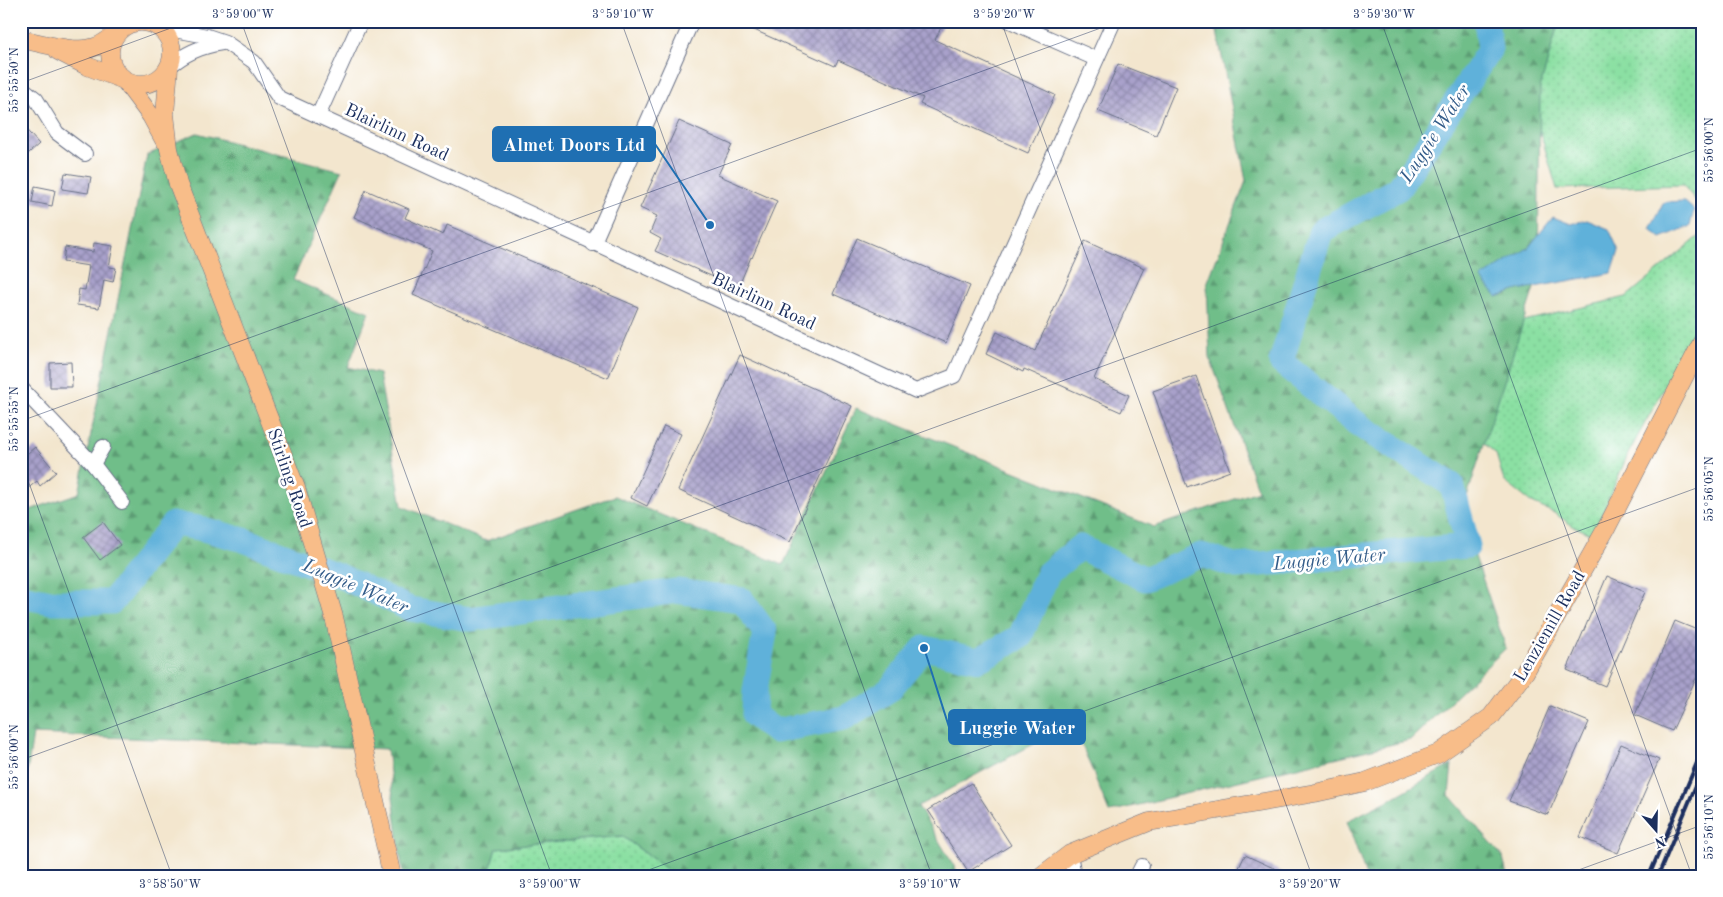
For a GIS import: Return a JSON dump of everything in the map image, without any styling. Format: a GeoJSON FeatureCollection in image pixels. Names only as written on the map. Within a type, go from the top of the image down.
{"type":"FeatureCollection","features":[{"type":"Feature","properties":{"kind":"main road"},"geometry":{"type":"LineString","coordinates":[[21,39],[44,44],[88,49],[115,35],[124,27],[136,22],[147,22],[158,26],[167,35],[172,46],[172,58],[169,68],[162,77],[149,84],[140,85],[87,66],[44,44]]}},
{"type":"Feature","properties":{"kind":"main road"},"geometry":{"type":"LineString","coordinates":[[115,35],[110,45],[110,58],[112,67],[124,80]]}},
{"type":"Feature","properties":{"kind":"main road","name":"Stirling Road"},"geometry":{"type":"LineString","coordinates":[[169,68],[164,102],[169,149],[178,184],[296,488],[334,617],[392,876]]}},
{"type":"Feature","properties":{"kind":"main road","name":"Stirling Road"},"geometry":{"type":"LineString","coordinates":[[124,80],[151,116],[169,149]]}},
{"type":"Feature","properties":{"kind":"main road","name":"Lenziemill Road"},"geometry":{"type":"LineString","coordinates":[[1041,876],[1070,854],[1149,822],[1315,793],[1365,782],[1438,754],[1491,717],[1526,672],[1607,527],[1702,342]]}},
{"type":"Feature","properties":{"kind":"street"},"geometry":{"type":"LineString","coordinates":[[318,116],[361,21]]}},
{"type":"Feature","properties":{"kind":"street"},"geometry":{"type":"LineString","coordinates":[[594,244],[692,21]]}},
{"type":"Feature","properties":{"kind":"street"},"geometry":{"type":"LineString","coordinates":[[1010,21],[1096,60]]}},
{"type":"Feature","properties":{"kind":"street","name":"Blairlinn Road"},"geometry":{"type":"LineString","coordinates":[[158,26],[225,42],[254,62],[279,98],[916,391],[954,376],[1114,21]]}},
{"type":"Feature","properties":{"kind":"street"},"geometry":{"type":"LineString","coordinates":[[169,68],[190,52],[206,45],[225,42]]}},
{"type":"Feature","properties":{"kind":"street"},"geometry":{"type":"LineString","coordinates":[[21,87],[36,98],[57,132],[85,154]]}},
{"type":"Feature","properties":{"kind":"street"},"geometry":{"type":"LineString","coordinates":[[21,388],[93,464],[122,502]]}},
{"type":"Feature","properties":{"kind":"street"},"geometry":{"type":"LineString","coordinates":[[93,464],[103,447]]}},
{"type":"Feature","properties":{"kind":"street"},"geometry":{"type":"LineString","coordinates":[[1070,854],[1074,876]]}},
{"type":"Feature","properties":{"kind":"green space"},"geometry":{"type":"Polygon","coordinates":[[[1215,21],[1559,21],[1540,88],[1538,276],[1461,515],[1506,648],[1410,740],[1109,812],[1073,723],[918,806],[960,876],[773,876],[773,873],[740,876],[676,876],[622,836],[496,848],[488,876],[403,876],[387,749],[33,734],[21,814],[21,513],[79,493],[147,155],[197,133],[342,171],[293,280],[369,312],[348,367],[379,374],[402,506],[486,541],[615,496],[783,565],[856,408],[1154,527],[1258,491],[1210,358],[1207,284],[1246,181],[1215,21]]]}},
{"type":"Feature","properties":{"kind":"green space"},"geometry":{"type":"Polygon","coordinates":[[[1507,21],[1702,21],[1702,208],[1683,185],[1557,189],[1507,21]]]}},
{"type":"Feature","properties":{"kind":"green space"},"geometry":{"type":"Polygon","coordinates":[[[1702,234],[1702,319],[1628,454],[1593,535],[1532,503],[1504,481],[1496,454],[1466,426],[1490,329],[1626,297],[1702,234]]]}},
{"type":"Feature","properties":{"kind":"green space"},"geometry":{"type":"Polygon","coordinates":[[[1452,764],[1449,795],[1503,857],[1507,876],[1366,876],[1347,821],[1389,800],[1452,764]]]}},
{"type":"Feature","properties":{"kind":"green space"},"geometry":{"type":"Polygon","coordinates":[[[622,836],[676,876],[488,876],[496,848],[622,836]]]}},
{"type":"Feature","properties":{"kind":"water"},"geometry":{"type":"Polygon","coordinates":[[[1684,201],[1694,210],[1690,226],[1661,238],[1650,229],[1664,202],[1684,201]]]}},
{"type":"Feature","properties":{"kind":"water"},"geometry":{"type":"Polygon","coordinates":[[[1553,217],[1571,224],[1587,220],[1609,229],[1619,251],[1612,273],[1518,290],[1497,297],[1481,278],[1528,248],[1553,217]]]}},
{"type":"Feature","properties":{"kind":"building"},"geometry":{"type":"Polygon","coordinates":[[[734,21],[944,21],[935,40],[1055,95],[1028,153],[920,104],[923,98],[838,60],[835,66],[734,21]]]}},
{"type":"Feature","properties":{"kind":"building"},"geometry":{"type":"Polygon","coordinates":[[[1118,64],[1176,87],[1156,135],[1098,111],[1118,64]]]}},
{"type":"Feature","properties":{"kind":"building"},"geometry":{"type":"Polygon","coordinates":[[[679,121],[732,145],[718,175],[777,201],[738,288],[655,251],[661,239],[650,233],[657,216],[640,208],[679,121]]]}},
{"type":"Feature","properties":{"kind":"building"},"geometry":{"type":"Polygon","coordinates":[[[21,124],[39,144],[21,160],[21,124]]]}},
{"type":"Feature","properties":{"kind":"building"},"geometry":{"type":"Polygon","coordinates":[[[65,173],[91,177],[88,193],[62,189],[65,173]]]}},
{"type":"Feature","properties":{"kind":"building"},"geometry":{"type":"Polygon","coordinates":[[[35,186],[55,190],[52,206],[32,202],[35,186]]]}},
{"type":"Feature","properties":{"kind":"building"},"geometry":{"type":"Polygon","coordinates":[[[366,190],[409,209],[405,218],[443,235],[447,225],[638,307],[608,378],[413,295],[432,251],[354,217],[366,190]]]}},
{"type":"Feature","properties":{"kind":"building"},"geometry":{"type":"Polygon","coordinates":[[[857,238],[970,286],[946,343],[833,294],[857,238]]]}},
{"type":"Feature","properties":{"kind":"building"},"geometry":{"type":"Polygon","coordinates":[[[1085,241],[1144,268],[1094,379],[1129,395],[1121,412],[1024,369],[1023,372],[986,354],[997,332],[1035,351],[1085,241]]]}},
{"type":"Feature","properties":{"kind":"building"},"geometry":{"type":"Polygon","coordinates":[[[94,243],[113,246],[109,267],[116,268],[113,282],[104,280],[99,308],[77,305],[79,289],[85,290],[89,266],[63,262],[65,247],[93,252],[94,243]]]}},
{"type":"Feature","properties":{"kind":"building"},"geometry":{"type":"Polygon","coordinates":[[[740,355],[852,406],[790,542],[678,490],[740,355]]]}},
{"type":"Feature","properties":{"kind":"building"},"geometry":{"type":"Polygon","coordinates":[[[71,362],[72,387],[50,387],[50,363],[71,362]]]}},
{"type":"Feature","properties":{"kind":"building"},"geometry":{"type":"Polygon","coordinates":[[[1196,376],[1230,471],[1187,487],[1153,391],[1196,376]]]}},
{"type":"Feature","properties":{"kind":"building"},"geometry":{"type":"Polygon","coordinates":[[[664,426],[681,434],[647,506],[631,498],[664,426]]]}},
{"type":"Feature","properties":{"kind":"building"},"geometry":{"type":"Polygon","coordinates":[[[35,447],[56,472],[40,486],[37,481],[26,490],[21,484],[21,459],[35,447]]]}},
{"type":"Feature","properties":{"kind":"building"},"geometry":{"type":"Polygon","coordinates":[[[103,522],[120,545],[100,560],[83,537],[103,522]]]}},
{"type":"Feature","properties":{"kind":"building"},"geometry":{"type":"Polygon","coordinates":[[[1607,576],[1645,592],[1605,686],[1567,670],[1607,576]]]}},
{"type":"Feature","properties":{"kind":"building"},"geometry":{"type":"Polygon","coordinates":[[[1675,621],[1702,632],[1702,665],[1672,731],[1635,715],[1675,621]]]}},
{"type":"Feature","properties":{"kind":"building"},"geometry":{"type":"Polygon","coordinates":[[[1550,706],[1589,722],[1548,815],[1509,801],[1550,706]]]}},
{"type":"Feature","properties":{"kind":"building"},"geometry":{"type":"Polygon","coordinates":[[[1621,744],[1659,760],[1618,853],[1580,837],[1621,744]]]}},
{"type":"Feature","properties":{"kind":"building"},"geometry":{"type":"Polygon","coordinates":[[[971,783],[1011,845],[968,872],[928,810],[971,783]]]}},
{"type":"Feature","properties":{"kind":"building"},"geometry":{"type":"Polygon","coordinates":[[[1245,855],[1291,876],[1235,876],[1245,855]]]}},
{"type":"Feature","properties":{"kind":"waterway","name":"Luggie Water"},"geometry":{"type":"LineString","coordinates":[[21,596],[51,602],[112,602],[173,524],[199,528],[244,540],[340,576],[410,609],[470,619],[677,591],[742,600],[765,632],[755,691],[754,715],[775,731],[844,718],[889,690],[924,648],[978,660],[1020,637],[1048,573],[1080,547],[1145,579],[1201,555],[1237,566],[1468,546],[1452,485],[1359,425],[1281,362],[1321,231],[1399,188],[1490,49],[1486,21]]}},
{"type":"Feature","properties":{"kind":"railway"},"geometry":{"type":"LineString","coordinates":[[1649,876],[1702,751]]}},
{"type":"Feature","properties":{"kind":"railway"},"geometry":{"type":"LineString","coordinates":[[1658,876],[1702,771]]}},
{"type":"Feature","properties":{"kind":"place","name":"Almet Doors Ltd"},"geometry":{"type":"Point","coordinates":[710,225]}},
{"type":"Feature","properties":{"kind":"place","name":"Luggie Water"},"geometry":{"type":"Point","coordinates":[924,648]}}]}
